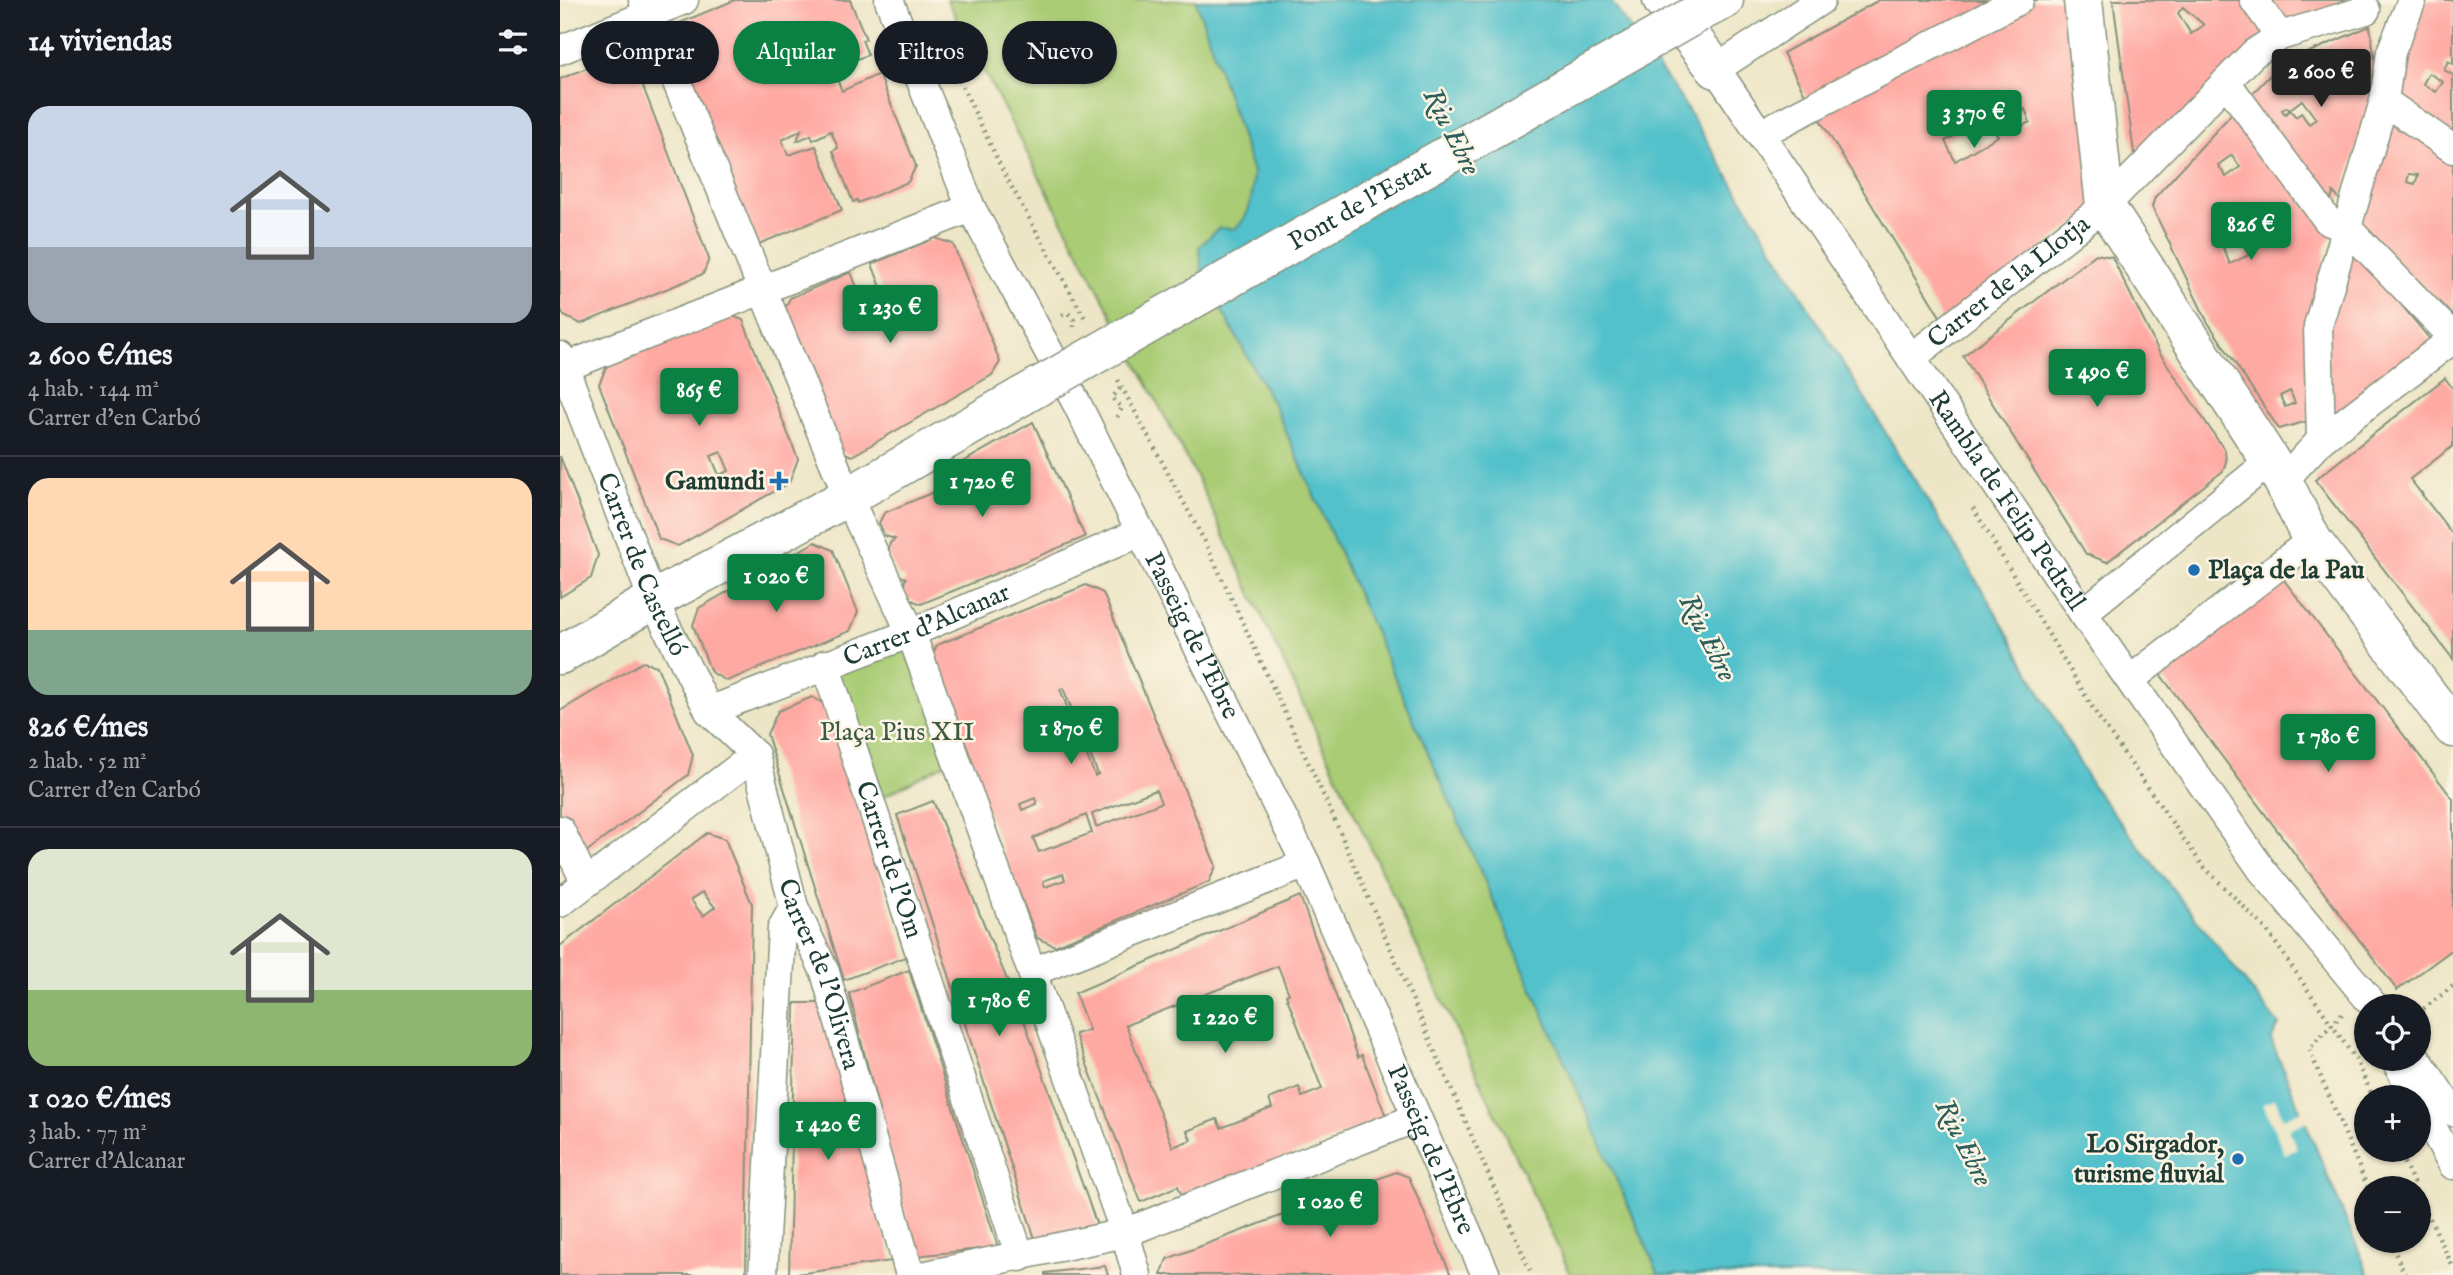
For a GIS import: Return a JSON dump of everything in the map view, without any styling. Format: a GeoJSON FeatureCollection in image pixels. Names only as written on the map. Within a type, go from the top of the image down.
{"type":"FeatureCollection","features":[{"type":"Feature","properties":{"kind":"street"},"geometry":{"type":"LineString","coordinates":[[560,50],[646,8],[684,0]]}},
{"type":"Feature","properties":{"kind":"street","name":"Passeig de l'Ebre"},"geometry":{"type":"LineString","coordinates":[[889,0],[971,208],[1076,402],[1306,864],[1486,1275]]}},
{"type":"Feature","properties":{"kind":"street","name":"Rambla de Felip Pedrell"},"geometry":{"type":"LineString","coordinates":[[1662,0],[1716,69],[2083,613],[2262,870],[2361,994]]}},
{"type":"Feature","properties":{"kind":"street"},"geometry":{"type":"LineString","coordinates":[[1716,69],[1821,0]]}},
{"type":"Feature","properties":{"kind":"street"},"geometry":{"type":"LineString","coordinates":[[1760,134],[2019,0]]}},
{"type":"Feature","properties":{"kind":"street"},"geometry":{"type":"LineString","coordinates":[[2083,0],[2105,206],[2276,471],[2312,540],[2453,728]]}},
{"type":"Feature","properties":{"kind":"street"},"geometry":{"type":"LineString","coordinates":[[2254,0],[2280,36]]}},
{"type":"Feature","properties":{"kind":"street"},"geometry":{"type":"LineString","coordinates":[[2321,440],[2318,326],[2384,101],[2391,51],[2412,0]]}},
{"type":"Feature","properties":{"kind":"street","name":"Pont de l'Estat"},"geometry":{"type":"LineString","coordinates":[[560,655],[653,600],[848,497],[1711,7]]}},
{"type":"Feature","properties":{"kind":"street"},"geometry":{"type":"LineString","coordinates":[[646,8],[848,497],[911,633],[1125,1234],[1137,1275]]}},
{"type":"Feature","properties":{"kind":"street","name":"Carrer de la Llotja"},"geometry":{"type":"LineString","coordinates":[[1911,358],[2105,206],[2253,54],[2280,36],[2366,10]]}},
{"type":"Feature","properties":{"kind":"street"},"geometry":{"type":"LineString","coordinates":[[2083,613],[2321,440],[2453,338],[2348,229],[2328,221],[2226,82]]}},
{"type":"Feature","properties":{"kind":"street"},"geometry":{"type":"LineString","coordinates":[[2384,101],[2453,149]]}},
{"type":"Feature","properties":{"kind":"street"},"geometry":{"type":"LineString","coordinates":[[561,364],[971,208]]}},
{"type":"Feature","properties":{"kind":"street","name":"Carrer de Castelló"},"geometry":{"type":"LineString","coordinates":[[561,364],[653,600],[709,710],[755,755]]}},
{"type":"Feature","properties":{"kind":"street","name":"Carrer d'Alcanar"},"geometry":{"type":"LineString","coordinates":[[709,710],[911,633],[1141,532]]}},
{"type":"Feature","properties":{"kind":"street"},"geometry":{"type":"LineString","coordinates":[[2131,679],[2312,540]]}},
{"type":"Feature","properties":{"kind":"street","name":"Carrer de l'Om"},"geometry":{"type":"LineString","coordinates":[[825,664],[1020,1257]]}},
{"type":"Feature","properties":{"kind":"street"},"geometry":{"type":"LineString","coordinates":[[560,903],[755,755]]}},
{"type":"Feature","properties":{"kind":"street","name":"Carrer de l'Olivera"},"geometry":{"type":"LineString","coordinates":[[755,755],[794,907],[825,972],[910,1275]]}},
{"type":"Feature","properties":{"kind":"street"},"geometry":{"type":"LineString","coordinates":[[560,830],[586,883]]}},
{"type":"Feature","properties":{"kind":"street"},"geometry":{"type":"LineString","coordinates":[[1032,972],[1306,864]]}},
{"type":"Feature","properties":{"kind":"street"},"geometry":{"type":"LineString","coordinates":[[763,1275],[782,929],[794,907]]}},
{"type":"Feature","properties":{"kind":"street"},"geometry":{"type":"LineString","coordinates":[[2425,1071],[2453,1112]]}},
{"type":"Feature","properties":{"kind":"street"},"geometry":{"type":"LineString","coordinates":[[927,1275],[1125,1234],[1416,1118]]}},
{"type":"Feature","properties":{"kind":"street"},"geometry":{"type":"LineString","coordinates":[[2431,1125],[2453,1165]]}},
{"type":"Feature","properties":{"kind":"path"},"geometry":{"type":"LineString","coordinates":[[961,84],[1005,175],[1088,324]]}},
{"type":"Feature","properties":{"kind":"path"},"geometry":{"type":"LineString","coordinates":[[1116,376],[1205,542],[1329,807],[1532,1275]]}},
{"type":"Feature","properties":{"kind":"path"},"geometry":{"type":"LineString","coordinates":[[1112,398],[1121,387]]}},
{"type":"Feature","properties":{"kind":"path"},"geometry":{"type":"LineString","coordinates":[[2431,1003],[2453,986]]}},
{"type":"Feature","properties":{"kind":"path"},"geometry":{"type":"LineString","coordinates":[[2354,1013],[2309,1049],[2363,1176]]}},
{"type":"Feature","properties":{"kind":"path"},"geometry":{"type":"LineString","coordinates":[[2431,1220],[2453,1267]]}},
{"type":"Feature","properties":{"kind":"path"},"geometry":{"type":"LineString","coordinates":[[2395,1253],[2405,1275]]}},
{"type":"Feature","properties":{"kind":"green space"},"geometry":{"type":"Polygon","coordinates":[[[947,0],[1196,0],[1253,172],[1252,201],[1247,218],[1235,229],[1202,274],[1276,409],[1659,1275],[1571,1275],[1199,482],[988,78],[988,21],[958,21],[947,0]]]}},
{"type":"Feature","properties":{"kind":"green space","name":"Plaça Pius XII"},"geometry":{"type":"Polygon","coordinates":[[[911,633],[956,758],[871,803],[825,664],[911,633]]]}},
{"type":"Feature","properties":{"kind":"water","name":"Riu Ebre"},"geometry":{"type":"Polygon","coordinates":[[[1196,0],[1610,0],[1681,99],[1995,611],[2093,787],[2279,1025],[2271,1040],[2354,1239],[2354,1253],[2360,1253],[2369,1275],[1659,1275],[1276,409],[1202,274],[1199,247],[1219,228],[1235,229],[1241,223],[1250,204],[1253,172],[1196,0]]]}},
{"type":"Feature","properties":{"kind":"pier"},"geometry":{"type":"Polygon","coordinates":[[[2275,1098],[2283,1118],[2303,1110],[2307,1121],[2289,1129],[2297,1149],[2285,1155],[2263,1104],[2275,1098]]]}},
{"type":"Feature","properties":{"kind":"building"},"geometry":{"type":"Polygon","coordinates":[[[735,0],[850,0],[859,21],[733,21],[733,84],[839,84],[842,91],[874,76],[874,84],[883,84],[916,166],[908,182],[858,203],[857,200],[853,202],[833,151],[838,148],[831,131],[813,140],[811,135],[797,141],[801,130],[782,140],[788,155],[816,146],[842,210],[759,244],[742,236],[683,84],[719,84],[719,21],[684,21],[735,0]]]}},
{"type":"Feature","properties":{"kind":"building"},"geometry":{"type":"Polygon","coordinates":[[[1879,0],[2009,0],[1808,100],[1783,53],[1879,0]]]}},
{"type":"Feature","properties":{"kind":"building"},"geometry":{"type":"Polygon","coordinates":[[[2031,0],[2070,0],[2098,206],[1944,323],[1814,110],[2031,0]],[[2025,109],[2013,114],[2020,127],[2030,122],[2025,109]],[[1987,118],[1945,141],[1955,161],[1998,136],[1987,118]]]}},
{"type":"Feature","properties":{"kind":"building"},"geometry":{"type":"Polygon","coordinates":[[[2113,0],[2248,0],[2272,33],[2151,153],[2134,153],[2113,0]],[[2183,7],[2178,13],[2191,34],[2204,25],[2183,7]]]}},
{"type":"Feature","properties":{"kind":"building"},"geometry":{"type":"Polygon","coordinates":[[[2261,0],[2348,0],[2280,28],[2261,0]]]}},
{"type":"Feature","properties":{"kind":"building"},"geometry":{"type":"Polygon","coordinates":[[[2417,0],[2453,0],[2453,64],[2448,61],[2444,70],[2453,75],[2453,141],[2392,98],[2417,0]],[[2429,73],[2423,84],[2436,92],[2443,82],[2429,73]]]}},
{"type":"Feature","properties":{"kind":"building"},"geometry":{"type":"Polygon","coordinates":[[[860,24],[866,39],[862,40],[868,55],[860,58],[860,24]]]}},
{"type":"Feature","properties":{"kind":"building"},"geometry":{"type":"Polygon","coordinates":[[[2370,26],[2377,76],[2341,201],[2333,192],[2329,211],[2246,100],[2274,71],[2293,59],[2370,26]],[[2302,100],[2289,110],[2287,107],[2282,110],[2285,114],[2290,110],[2296,117],[2301,113],[2309,124],[2316,119],[2302,100]]]}},
{"type":"Feature","properties":{"kind":"building"},"geometry":{"type":"Polygon","coordinates":[[[581,70],[581,84],[642,84],[709,259],[703,274],[581,324],[564,316],[560,307],[560,79],[581,70]]]}},
{"type":"Feature","properties":{"kind":"building"},"geometry":{"type":"Polygon","coordinates":[[[2236,109],[2333,232],[2325,250],[2308,421],[2279,429],[2207,321],[2152,207],[2155,197],[2236,109]],[[2232,155],[2218,165],[2226,177],[2240,167],[2232,155]],[[2275,228],[2264,238],[2267,246],[2280,235],[2275,228]],[[2241,240],[2223,248],[2230,264],[2249,255],[2241,240]],[[2290,391],[2280,396],[2285,407],[2295,403],[2290,391]]]}},
{"type":"Feature","properties":{"kind":"building"},"geometry":{"type":"Polygon","coordinates":[[[2390,115],[2453,160],[2453,330],[2360,227],[2390,115]],[[2409,174],[2407,182],[2415,184],[2418,175],[2409,174]]]}},
{"type":"Feature","properties":{"kind":"building"},"geometry":{"type":"Polygon","coordinates":[[[935,238],[953,244],[1000,362],[992,375],[852,456],[833,448],[781,316],[790,298],[851,272],[872,326],[893,318],[872,264],[935,238]]]}},
{"type":"Feature","properties":{"kind":"building"},"geometry":{"type":"Polygon","coordinates":[[[2351,244],[2434,344],[2341,412],[2331,408],[2327,336],[2351,244]]]}},
{"type":"Feature","properties":{"kind":"building"},"geometry":{"type":"Polygon","coordinates":[[[2096,254],[2112,257],[2159,352],[2225,451],[2226,462],[2223,471],[2107,562],[2086,554],[1963,356],[2096,254]]]}},
{"type":"Feature","properties":{"kind":"building"},"geometry":{"type":"Polygon","coordinates":[[[730,315],[743,320],[798,459],[789,483],[678,546],[659,539],[599,384],[607,366],[730,315]],[[721,452],[711,456],[719,475],[729,471],[721,452]]]}},
{"type":"Feature","properties":{"kind":"building"},"geometry":{"type":"Polygon","coordinates":[[[2445,378],[2453,389],[2453,446],[2410,479],[2453,535],[2453,659],[2315,480],[2445,378]]]}},
{"type":"Feature","properties":{"kind":"building"},"geometry":{"type":"Polygon","coordinates":[[[1033,422],[1085,537],[921,604],[907,598],[903,586],[906,578],[898,575],[888,555],[890,543],[895,539],[885,536],[879,523],[884,513],[955,483],[949,470],[1033,422]]]}},
{"type":"Feature","properties":{"kind":"building"},"geometry":{"type":"Polygon","coordinates":[[[560,456],[598,555],[591,578],[560,597],[560,456]]]}},
{"type":"Feature","properties":{"kind":"building"},"geometry":{"type":"Polygon","coordinates":[[[815,542],[833,550],[858,612],[850,631],[727,681],[711,672],[693,625],[699,608],[815,542]]]}},
{"type":"Feature","properties":{"kind":"building"},"geometry":{"type":"Polygon","coordinates":[[[2280,575],[2453,799],[2453,949],[2397,990],[2157,670],[2280,575]]]}},
{"type":"Feature","properties":{"kind":"building"},"geometry":{"type":"Polygon","coordinates":[[[1086,585],[1103,593],[1216,866],[1209,882],[1055,946],[1037,938],[929,663],[937,645],[1086,585]],[[1063,688],[1060,689],[1095,776],[1098,774],[1063,688]],[[1156,790],[1092,814],[1096,827],[1161,803],[1156,790]],[[1035,798],[1020,804],[1022,810],[1037,804],[1035,798]],[[1086,815],[1033,838],[1039,852],[1092,833],[1086,815]],[[1063,874],[1043,881],[1045,887],[1065,880],[1063,874]]]}},
{"type":"Feature","properties":{"kind":"building"},"geometry":{"type":"Polygon","coordinates":[[[643,662],[657,666],[693,755],[688,775],[586,852],[560,825],[560,711],[643,662]]]}},
{"type":"Feature","properties":{"kind":"building"},"geometry":{"type":"Polygon","coordinates":[[[812,697],[824,704],[906,957],[844,980],[767,734],[778,711],[812,697]]]}},
{"type":"Feature","properties":{"kind":"building"},"geometry":{"type":"Polygon","coordinates":[[[933,801],[1025,1023],[1099,1231],[1036,1242],[897,815],[933,801]]]}},
{"type":"Feature","properties":{"kind":"building"},"geometry":{"type":"Polygon","coordinates":[[[707,833],[725,839],[752,904],[746,1275],[560,1275],[560,946],[707,833]],[[702,892],[691,900],[703,916],[715,907],[702,892]]]}},
{"type":"Feature","properties":{"kind":"building"},"geometry":{"type":"Polygon","coordinates":[[[1300,896],[1358,1057],[1362,1055],[1387,1119],[1182,1196],[1178,1186],[1141,1202],[1075,1034],[1089,1030],[1075,993],[1300,896]],[[1278,966],[1126,1025],[1173,1147],[1191,1140],[1187,1131],[1217,1119],[1221,1128],[1272,1108],[1269,1099],[1299,1087],[1302,1097],[1322,1089],[1286,995],[1289,994],[1278,966]]]}},
{"type":"Feature","properties":{"kind":"building"},"geometry":{"type":"Polygon","coordinates":[[[909,970],[998,1247],[916,1256],[849,993],[909,970]]]}},
{"type":"Feature","properties":{"kind":"building"},"geometry":{"type":"Polygon","coordinates":[[[795,1003],[822,1003],[892,1261],[789,1275],[795,1003]]]}},
{"type":"Feature","properties":{"kind":"building"},"geometry":{"type":"Polygon","coordinates":[[[1396,1172],[1409,1177],[1451,1275],[1161,1275],[1167,1259],[1396,1172]]]}},
{"type":"Feature","properties":{"kind":"building"},"geometry":{"type":"Polygon","coordinates":[[[1105,1266],[1108,1275],[1045,1275],[1045,1273],[1105,1266]]]}},
{"type":"Feature","properties":{"kind":"place","name":"Gamundi"},"geometry":{"type":"Point","coordinates":[779,481]}},
{"type":"Feature","properties":{"kind":"place","name":"Plaça de la Pau"},"geometry":{"type":"Point","coordinates":[2194,570]}},
{"type":"Feature","properties":{"kind":"place","name":"Lo Sirgador, turisme fluvial"},"geometry":{"type":"Point","coordinates":[2238,1159]}}]}
